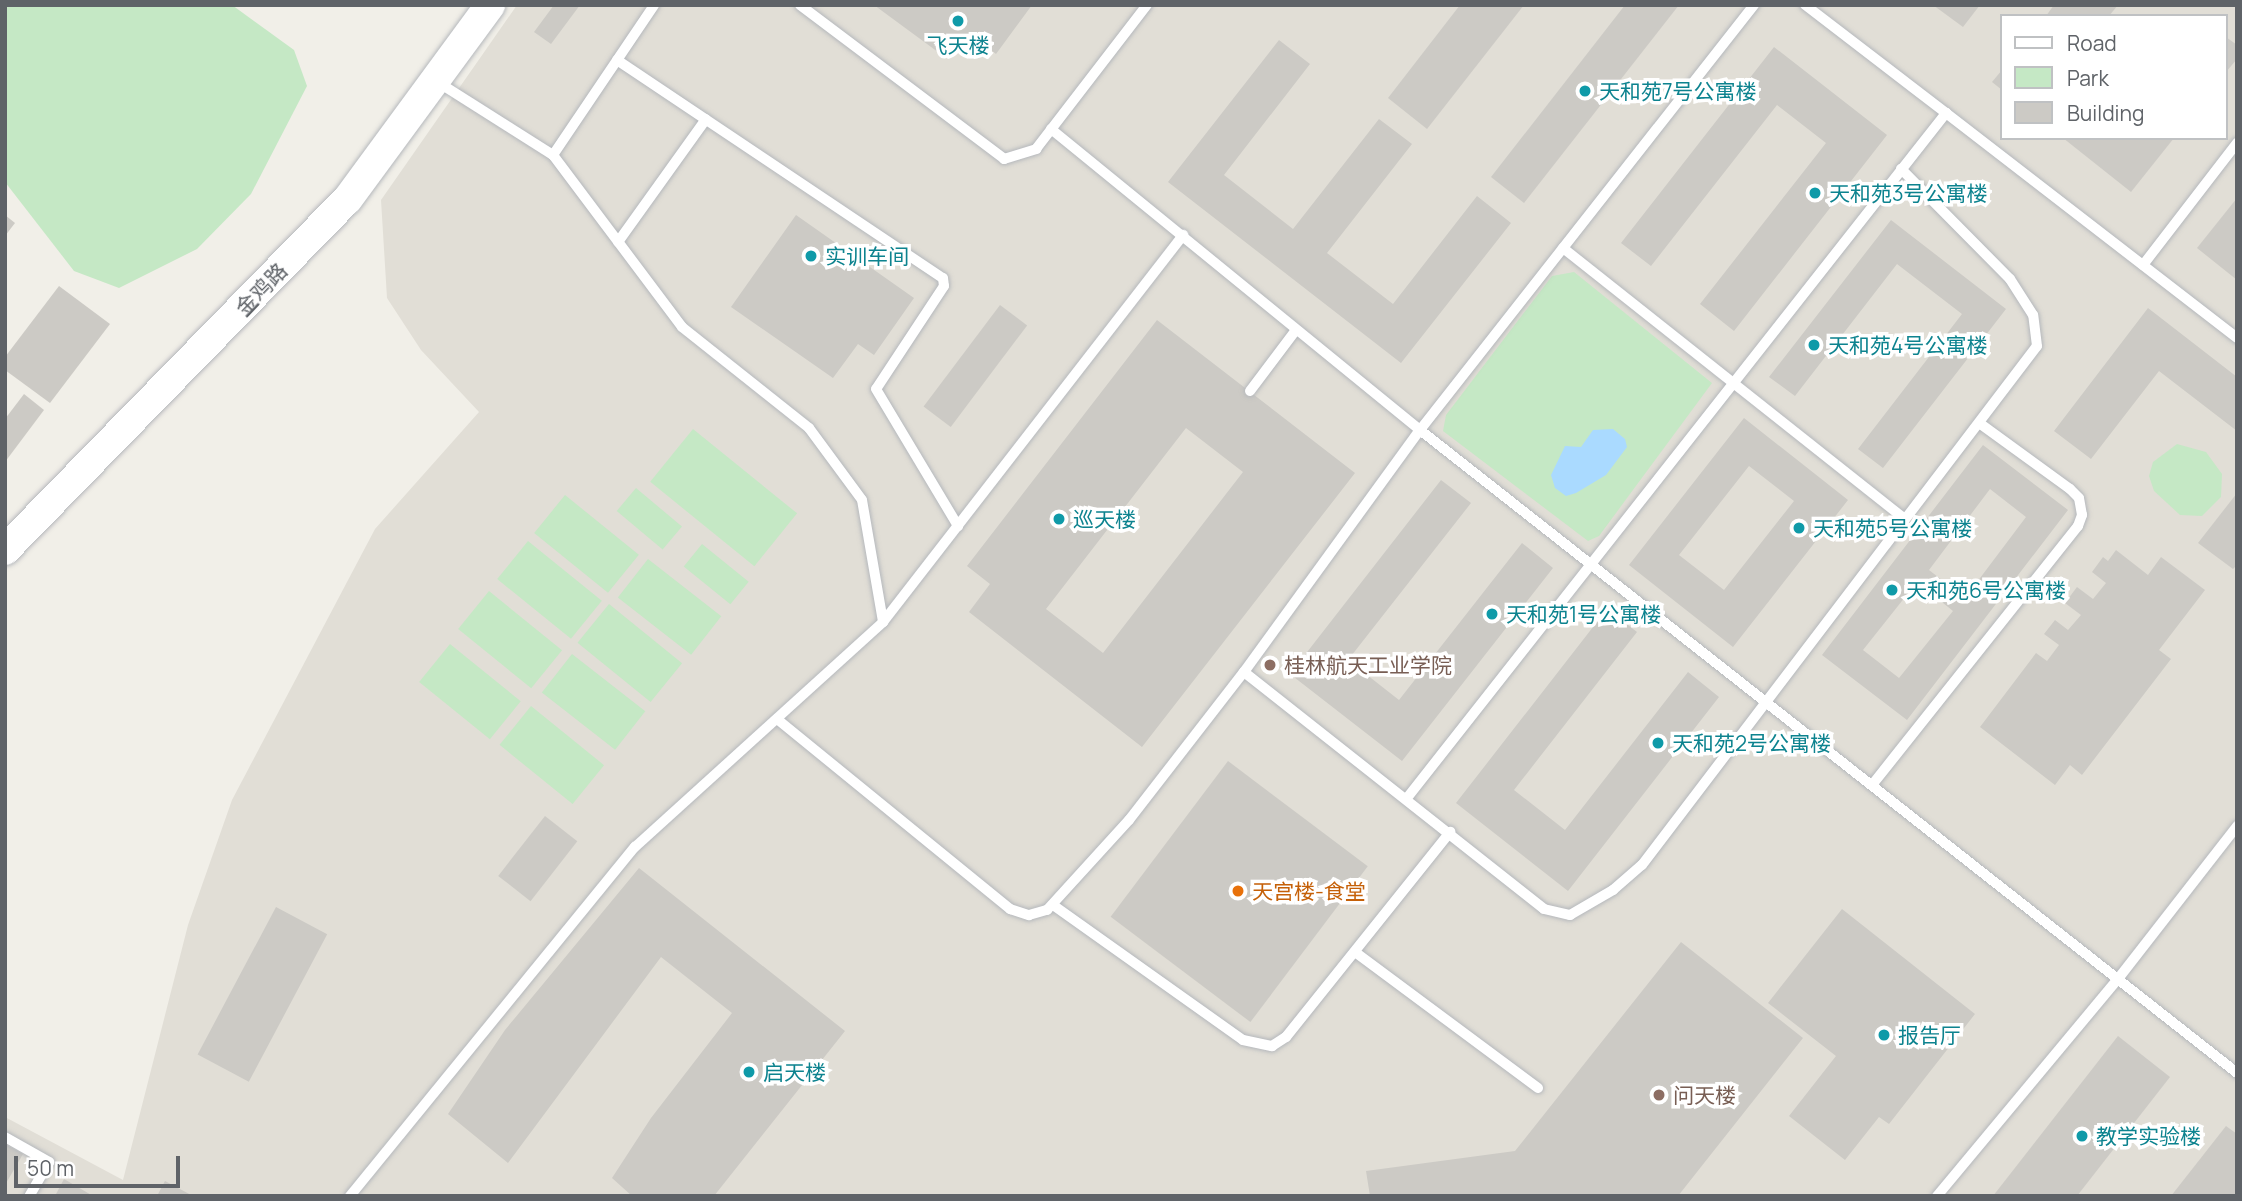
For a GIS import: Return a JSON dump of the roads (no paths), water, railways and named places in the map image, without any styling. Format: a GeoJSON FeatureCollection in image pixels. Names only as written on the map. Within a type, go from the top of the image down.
{"type":"FeatureCollection","features":[{"type":"Feature","properties":{"kind":"main road","name":"金鸡路"},"geometry":{"type":"LineString","coordinates":[[5,550],[347,200],[490,5]]}},
{"type":"Feature","properties":{"kind":"lane"},"geometry":{"type":"LineString","coordinates":[[553,155],[654,5]]}},
{"type":"Feature","properties":{"kind":"lane"},"geometry":{"type":"LineString","coordinates":[[800,5],[1004,159],[1036,149],[1147,5]]}},
{"type":"Feature","properties":{"kind":"lane"},"geometry":{"type":"LineString","coordinates":[[776,719],[1010,909],[1029,915],[1053,905],[1129,820],[1244,672],[1420,430],[1754,5]]}},
{"type":"Feature","properties":{"kind":"lane"},"geometry":{"type":"LineString","coordinates":[[1805,5],[2237,338]]}},
{"type":"Feature","properties":{"kind":"lane"},"geometry":{"type":"LineString","coordinates":[[617,60],[943,278],[944,286],[876,389],[958,526]]}},
{"type":"Feature","properties":{"kind":"lane"},"geometry":{"type":"LineString","coordinates":[[436,81],[553,155],[682,327],[799,418],[853,484],[866,517],[883,622]]}},
{"type":"Feature","properties":{"kind":"lane"},"geometry":{"type":"LineString","coordinates":[[1407,798],[1946,113]]}},
{"type":"Feature","properties":{"kind":"lane"},"geometry":{"type":"LineString","coordinates":[[618,242],[706,120]]}},
{"type":"Feature","properties":{"kind":"lane"},"geometry":{"type":"LineString","coordinates":[[1051,129],[1420,430],[2237,1073]]}},
{"type":"Feature","properties":{"kind":"lane"},"geometry":{"type":"LineString","coordinates":[[2143,265],[2237,143]]}},
{"type":"Feature","properties":{"kind":"lane"},"geometry":{"type":"LineString","coordinates":[[1244,672],[1407,798],[1544,909],[1570,915],[1613,890],[1642,865],[1769,702],[1904,518],[2037,346],[2037,328],[2010,279],[1901,169]]}},
{"type":"Feature","properties":{"kind":"lane"},"geometry":{"type":"LineString","coordinates":[[350,1196],[635,847],[883,622],[1183,235]]}},
{"type":"Feature","properties":{"kind":"lane"},"geometry":{"type":"LineString","coordinates":[[1563,248],[1904,518]]}},
{"type":"Feature","properties":{"kind":"lane"},"geometry":{"type":"LineString","coordinates":[[1250,391],[1296,330]]}},
{"type":"Feature","properties":{"kind":"lane"},"geometry":{"type":"LineString","coordinates":[[1872,785],[2078,526],[2082,515],[2079,498],[2070,489],[1979,423]]}},
{"type":"Feature","properties":{"kind":"lane"},"geometry":{"type":"LineString","coordinates":[[1937,1196],[2118,979],[2237,826]]}},
{"type":"Feature","properties":{"kind":"lane"},"geometry":{"type":"LineString","coordinates":[[1053,905],[1243,1040],[1265,1047],[1286,1037],[1450,832]]}},
{"type":"Feature","properties":{"kind":"lane"},"geometry":{"type":"LineString","coordinates":[[1355,952],[1538,1088]]}},
{"type":"Feature","properties":{"kind":"lane"},"geometry":{"type":"LineString","coordinates":[[5,1137],[49,1163],[29,1196]]}},
{"type":"Feature","properties":{"kind":"water"},"geometry":{"type":"Polygon","coordinates":[[[1613,429],[1625,439],[1627,447],[1606,475],[1566,496],[1555,488],[1551,475],[1565,446],[1581,447],[1593,430],[1613,429]]]}},
{"type":"Feature","properties":{"kind":"place","name":"飞天楼"},"geometry":{"type":"Point","coordinates":[958,21]}},
{"type":"Feature","properties":{"kind":"place","name":"天和苑7号公寓楼"},"geometry":{"type":"Point","coordinates":[1585,91]}},
{"type":"Feature","properties":{"kind":"place","name":"天和苑3号公寓楼"},"geometry":{"type":"Point","coordinates":[1815,193]}},
{"type":"Feature","properties":{"kind":"place","name":"实训车间"},"geometry":{"type":"Point","coordinates":[811,256]}},
{"type":"Feature","properties":{"kind":"place","name":"天和苑4号公寓楼"},"geometry":{"type":"Point","coordinates":[1814,345]}},
{"type":"Feature","properties":{"kind":"place","name":"巡天楼"},"geometry":{"type":"Point","coordinates":[1059,519]}},
{"type":"Feature","properties":{"kind":"place","name":"天和苑5号公寓楼"},"geometry":{"type":"Point","coordinates":[1799,528]}},
{"type":"Feature","properties":{"kind":"place","name":"天和苑6号公寓楼"},"geometry":{"type":"Point","coordinates":[1892,590]}},
{"type":"Feature","properties":{"kind":"place","name":"天和苑1号公寓楼"},"geometry":{"type":"Point","coordinates":[1492,614]}},
{"type":"Feature","properties":{"kind":"place","name":"桂林航天工业学院"},"geometry":{"type":"Point","coordinates":[1270,665]}},
{"type":"Feature","properties":{"kind":"place","name":"天和苑2号公寓楼"},"geometry":{"type":"Point","coordinates":[1658,743]}},
{"type":"Feature","properties":{"kind":"place","name":"天宫楼-食堂"},"geometry":{"type":"Point","coordinates":[1238,891]}},
{"type":"Feature","properties":{"kind":"place","name":"报告厅"},"geometry":{"type":"Point","coordinates":[1884,1035]}},
{"type":"Feature","properties":{"kind":"place","name":"启天楼"},"geometry":{"type":"Point","coordinates":[749,1072]}},
{"type":"Feature","properties":{"kind":"place","name":"问天楼"},"geometry":{"type":"Point","coordinates":[1659,1095]}},
{"type":"Feature","properties":{"kind":"place","name":"教学实验楼"},"geometry":{"type":"Point","coordinates":[2082,1136]}}]}
